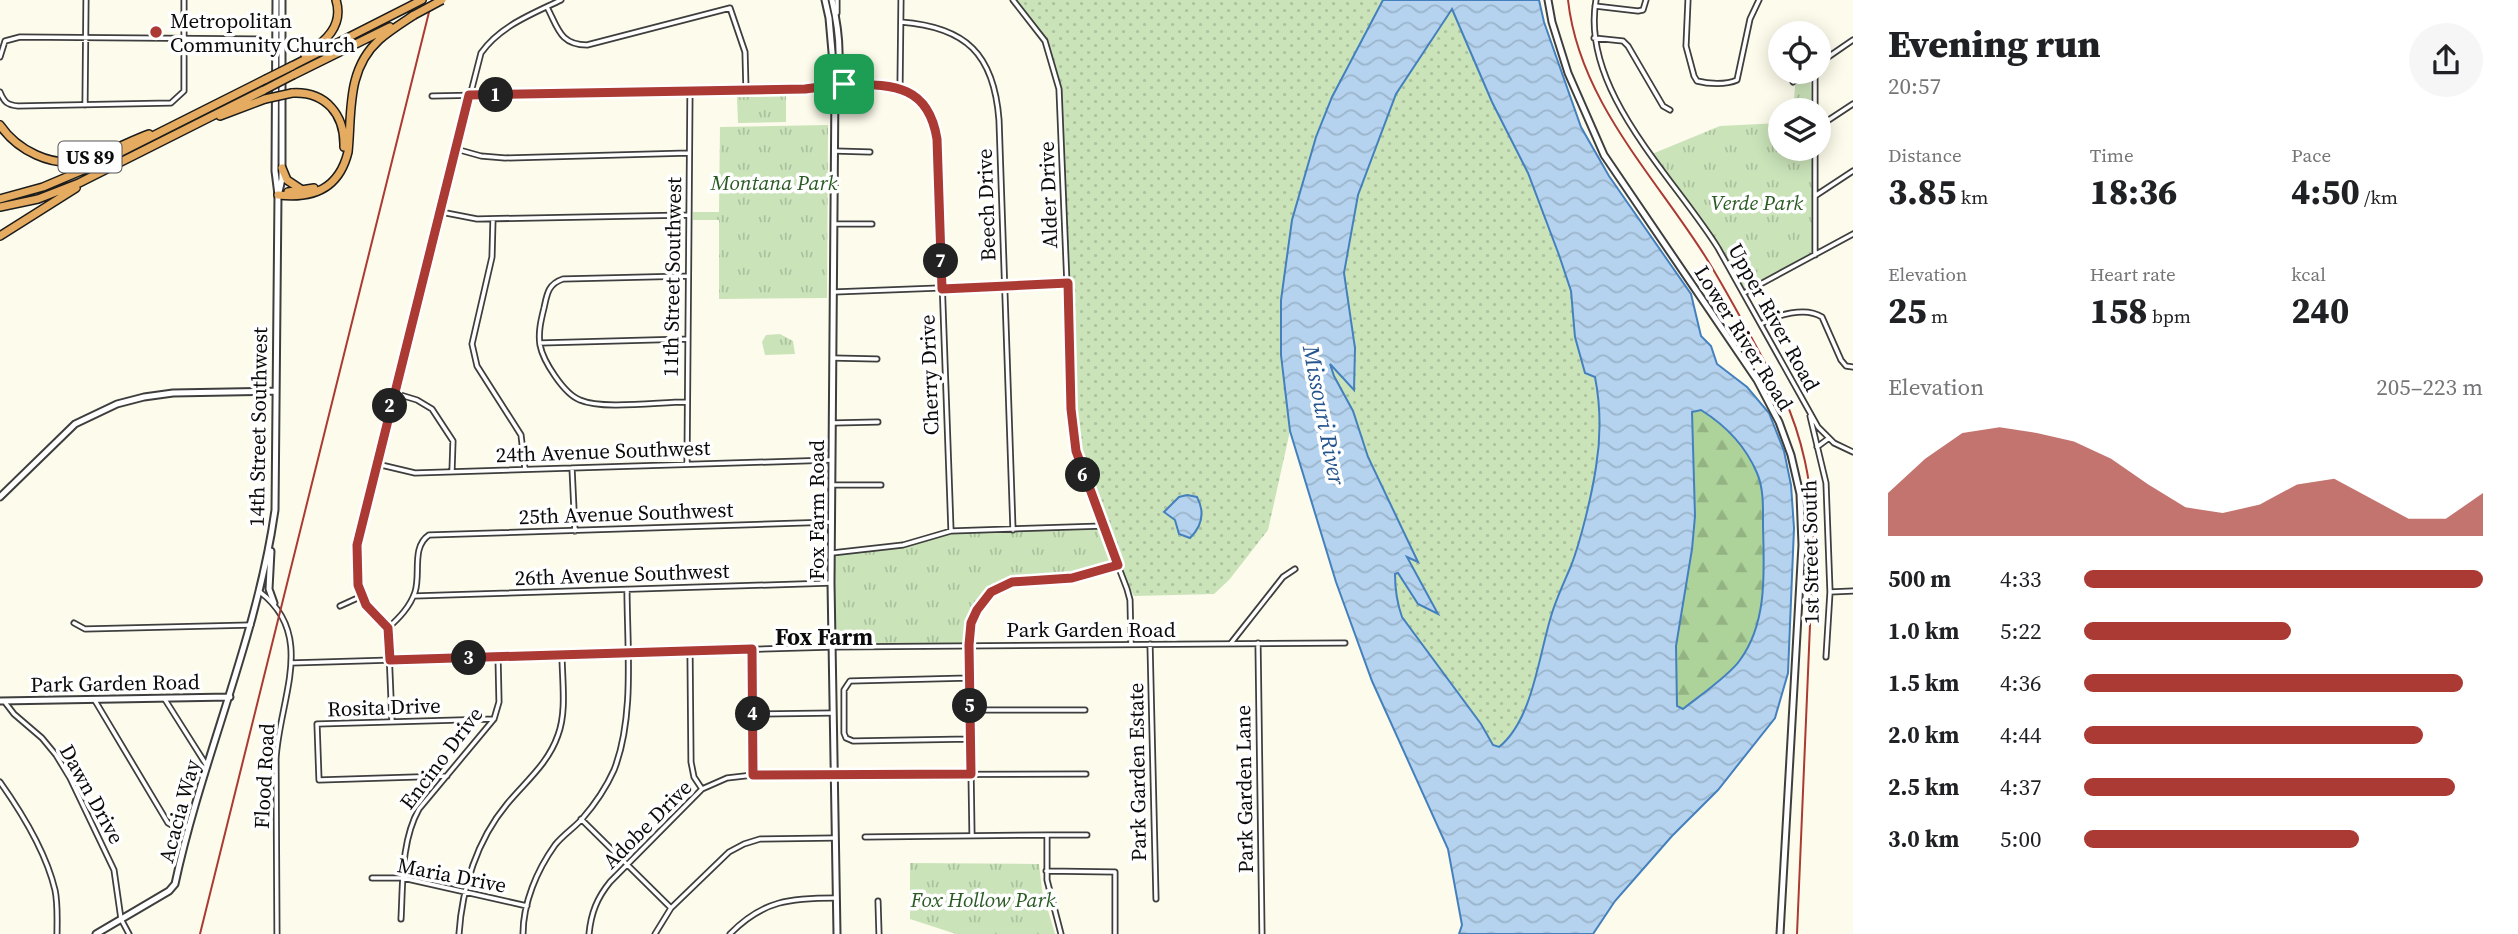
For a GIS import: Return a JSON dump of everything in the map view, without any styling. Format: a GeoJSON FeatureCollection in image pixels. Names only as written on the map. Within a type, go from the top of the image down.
{"type":"FeatureCollection","features":[{"type":"Feature","properties":{"kind":"highway"},"geometry":{"type":"LineString","coordinates":[[0,199],[72,176],[269,78],[324,43],[337,21],[339,13],[336,0]]}},
{"type":"Feature","properties":{"kind":"highway"},"geometry":{"type":"LineString","coordinates":[[292,64],[422,0]]}},
{"type":"Feature","properties":{"kind":"highway"},"geometry":{"type":"LineString","coordinates":[[0,236],[101,173],[442,0]]}},
{"type":"Feature","properties":{"kind":"highway"},"geometry":{"type":"LineString","coordinates":[[278,195],[308,195],[326,187],[336,178],[348,152],[351,96],[357,69],[377,41],[414,15]]}},
{"type":"Feature","properties":{"kind":"highway"},"geometry":{"type":"LineString","coordinates":[[174,135],[265,99],[292,93],[307,94],[326,102],[337,114],[344,132],[344,148],[339,166],[325,182],[310,190],[278,195]]}},
{"type":"Feature","properties":{"kind":"highway","name":"US 89"},"geometry":{"type":"LineString","coordinates":[[0,125],[26,150],[62,162],[82,161],[186,119]]}},
{"type":"Feature","properties":{"kind":"highway"},"geometry":{"type":"LineString","coordinates":[[282,168],[292,185],[310,190]]}},
{"type":"Feature","properties":{"kind":"highway","name":"US 89"},"geometry":{"type":"LineString","coordinates":[[0,207],[57,192],[101,173]]}},
{"type":"Feature","properties":{"kind":"street"},"geometry":{"type":"LineString","coordinates":[[85,105],[86,0]]}},
{"type":"Feature","properties":{"kind":"street"},"geometry":{"type":"LineString","coordinates":[[0,92],[9,105],[18,106],[171,103],[184,92],[184,0]]}},
{"type":"Feature","properties":{"kind":"street","name":"14th Street Southwest"},"geometry":{"type":"LineString","coordinates":[[230,697],[251,625],[270,545],[275,510],[278,195],[275,171],[276,0]]}},
{"type":"Feature","properties":{"kind":"street","name":"14th Street Southwest"},"geometry":{"type":"LineString","coordinates":[[278,195],[282,168],[282,0]]}},
{"type":"Feature","properties":{"kind":"street"},"geometry":{"type":"LineString","coordinates":[[392,722],[388,628],[366,605],[362,596],[356,573],[357,545],[481,53],[502,30],[561,0]]}},
{"type":"Feature","properties":{"kind":"street","name":"Fox Farm Road"},"geometry":{"type":"LineString","coordinates":[[825,0],[835,86],[831,583],[837,934]]}},
{"type":"Feature","properties":{"kind":"street","name":"Fox Farm Road"},"geometry":{"type":"LineString","coordinates":[[835,0],[839,72],[835,86]]}},
{"type":"Feature","properties":{"kind":"street"},"geometry":{"type":"LineString","coordinates":[[432,96],[805,89],[877,85],[900,87],[901,0]]}},
{"type":"Feature","properties":{"kind":"street","name":"Alder Drive"},"geometry":{"type":"LineString","coordinates":[[1013,0],[1045,41],[1059,89],[1071,409],[1076,451],[1130,600],[1131,644]]}},
{"type":"Feature","properties":{"kind":"street","name":"Lower River Road"},"geometry":{"type":"LineString","coordinates":[[1548,0],[1555,34],[1568,73],[1604,155],[1757,380],[1783,431],[1796,475],[1802,512],[1802,545],[1780,934]]}},
{"type":"Feature","properties":{"kind":"street","name":"Upper River Road"},"geometry":{"type":"LineString","coordinates":[[1596,0],[1594,38],[1602,70],[1613,95],[1641,139],[1701,221],[1762,324],[1810,414],[1829,438],[1853,452]]}},
{"type":"Feature","properties":{"kind":"street"},"geometry":{"type":"LineString","coordinates":[[1595,6],[1638,11],[1643,10],[1646,0]]}},
{"type":"Feature","properties":{"kind":"street"},"geometry":{"type":"LineString","coordinates":[[1688,0],[1686,46],[1694,76],[1697,81],[1702,82],[1737,80],[1750,19],[1759,0]]}},
{"type":"Feature","properties":{"kind":"street"},"geometry":{"type":"LineString","coordinates":[[547,7],[563,38],[572,45],[587,45],[730,8],[745,52],[746,90]]}},
{"type":"Feature","properties":{"kind":"street","name":"Beech Drive"},"geometry":{"type":"LineString","coordinates":[[901,22],[928,24],[966,42],[982,60],[993,81],[999,120],[1013,530]]}},
{"type":"Feature","properties":{"kind":"street"},"geometry":{"type":"LineString","coordinates":[[0,57],[5,41],[20,37],[258,39]]}},
{"type":"Feature","properties":{"kind":"street"},"geometry":{"type":"LineString","coordinates":[[1594,38],[1623,41],[1663,106],[1670,110]]}},
{"type":"Feature","properties":{"kind":"street"},"geometry":{"type":"LineString","coordinates":[[1831,55],[1853,40]]}},
{"type":"Feature","properties":{"kind":"street","name":"Cherry Drive"},"geometry":{"type":"LineString","coordinates":[[900,87],[919,98],[934,124],[951,531]]}},
{"type":"Feature","properties":{"kind":"street","name":"11th Street Southwest"},"geometry":{"type":"LineString","coordinates":[[687,464],[690,91]]}},
{"type":"Feature","properties":{"kind":"street"},"geometry":{"type":"LineString","coordinates":[[1831,118],[1853,104]]}},
{"type":"Feature","properties":{"kind":"street"},"geometry":{"type":"LineString","coordinates":[[456,149],[481,156],[505,158],[689,153]]}},
{"type":"Feature","properties":{"kind":"street"},"geometry":{"type":"LineString","coordinates":[[835,151],[870,152]]}},
{"type":"Feature","properties":{"kind":"street"},"geometry":{"type":"LineString","coordinates":[[1815,161],[1815,255]]}},
{"type":"Feature","properties":{"kind":"street"},"geometry":{"type":"LineString","coordinates":[[1815,196],[1853,171]]}},
{"type":"Feature","properties":{"kind":"street"},"geometry":{"type":"LineString","coordinates":[[441,212],[466,218],[493,219],[688,215]]}},
{"type":"Feature","properties":{"kind":"street"},"geometry":{"type":"LineString","coordinates":[[493,219],[492,257],[472,344],[477,366],[521,435],[525,469]]}},
{"type":"Feature","properties":{"kind":"street"},"geometry":{"type":"LineString","coordinates":[[834,223],[872,224]]}},
{"type":"Feature","properties":{"kind":"street"},"geometry":{"type":"LineString","coordinates":[[1744,293],[1853,234]]}},
{"type":"Feature","properties":{"kind":"street"},"geometry":{"type":"LineString","coordinates":[[686,401],[595,404],[578,400],[567,392],[544,356],[540,343],[542,315],[548,290],[553,282],[563,279],[688,276]]}},
{"type":"Feature","properties":{"kind":"street"},"geometry":{"type":"LineString","coordinates":[[834,292],[1068,283]]}},
{"type":"Feature","properties":{"kind":"street"},"geometry":{"type":"LineString","coordinates":[[1762,324],[1785,314],[1817,314],[1822,317],[1841,360],[1846,366],[1853,367]]}},
{"type":"Feature","properties":{"kind":"street"},"geometry":{"type":"LineString","coordinates":[[540,343],[687,339]]}},
{"type":"Feature","properties":{"kind":"street"},"geometry":{"type":"LineString","coordinates":[[833,358],[877,359]]}},
{"type":"Feature","properties":{"kind":"street"},"geometry":{"type":"LineString","coordinates":[[0,497],[75,424],[117,404],[173,393],[276,391]]}},
{"type":"Feature","properties":{"kind":"street"},"geometry":{"type":"LineString","coordinates":[[394,393],[417,400],[432,410],[453,441],[453,471]]}},
{"type":"Feature","properties":{"kind":"street","name":"1st Street South"},"geometry":{"type":"LineString","coordinates":[[1810,414],[1826,483],[1830,592],[1826,657]]}},
{"type":"Feature","properties":{"kind":"street"},"geometry":{"type":"LineString","coordinates":[[833,423],[878,422]]}},
{"type":"Feature","properties":{"kind":"street"},"geometry":{"type":"LineString","coordinates":[[1818,447],[1829,438]]}},
{"type":"Feature","properties":{"kind":"street","name":"24th Avenue Southwest"},"geometry":{"type":"LineString","coordinates":[[377,464],[415,473],[832,460]]}},
{"type":"Feature","properties":{"kind":"street"},"geometry":{"type":"LineString","coordinates":[[572,468],[575,531]]}},
{"type":"Feature","properties":{"kind":"street"},"geometry":{"type":"LineString","coordinates":[[832,485],[881,485]]}},
{"type":"Feature","properties":{"kind":"street","name":"25th Avenue Southwest"},"geometry":{"type":"LineString","coordinates":[[414,596],[418,583],[418,549],[422,539],[429,535],[832,522]]}},
{"type":"Feature","properties":{"kind":"street"},"geometry":{"type":"LineString","coordinates":[[832,553],[903,545],[951,531],[1102,526]]}},
{"type":"Feature","properties":{"kind":"street"},"geometry":{"type":"LineString","coordinates":[[270,545],[269,589],[274,603]]}},
{"type":"Feature","properties":{"kind":"street"},"geometry":{"type":"LineString","coordinates":[[972,835],[969,645],[971,623],[977,610],[991,592],[1012,582],[1072,578],[1118,565]]}},
{"type":"Feature","properties":{"kind":"street"},"geometry":{"type":"LineString","coordinates":[[1231,643],[1283,577],[1294,569]]}},
{"type":"Feature","properties":{"kind":"street","name":"26th Avenue Southwest"},"geometry":{"type":"LineString","coordinates":[[414,596],[831,583]]}},
{"type":"Feature","properties":{"kind":"street","name":"Flood Road"},"geometry":{"type":"LineString","coordinates":[[258,590],[274,603],[285,618],[292,648],[289,687],[277,747],[277,934]]}},
{"type":"Feature","properties":{"kind":"street"},"geometry":{"type":"LineString","coordinates":[[523,934],[527,906],[538,874],[556,844],[581,819],[607,783],[619,755],[625,722],[627,590]]}},
{"type":"Feature","properties":{"kind":"street"},"geometry":{"type":"LineString","coordinates":[[1830,592],[1853,591]]}},
{"type":"Feature","properties":{"kind":"street"},"geometry":{"type":"LineString","coordinates":[[340,606],[362,596]]}},
{"type":"Feature","properties":{"kind":"street"},"geometry":{"type":"LineString","coordinates":[[388,628],[409,606],[414,596]]}},
{"type":"Feature","properties":{"kind":"street"},"geometry":{"type":"LineString","coordinates":[[74,623],[85,629],[251,625]]}},
{"type":"Feature","properties":{"kind":"street","name":"Park Garden Lane"},"geometry":{"type":"LineString","coordinates":[[1258,643],[1262,934]]}},
{"type":"Feature","properties":{"kind":"street","name":"Park Garden Road"},"geometry":{"type":"LineString","coordinates":[[291,663],[832,647],[1345,643]]}},
{"type":"Feature","properties":{"kind":"street","name":"Park Garden Estate"},"geometry":{"type":"LineString","coordinates":[[1150,644],[1156,899]]}},
{"type":"Feature","properties":{"kind":"street"},"geometry":{"type":"LineString","coordinates":[[752,649],[753,775]]}},
{"type":"Feature","properties":{"kind":"street"},"geometry":{"type":"LineString","coordinates":[[690,651],[691,762],[694,777],[702,789]]}},
{"type":"Feature","properties":{"kind":"street"},"geometry":{"type":"LineString","coordinates":[[459,934],[465,891],[478,854],[496,818],[547,759],[554,747],[562,713],[562,654]]}},
{"type":"Feature","properties":{"kind":"street","name":"Encino Drive"},"geometry":{"type":"LineString","coordinates":[[401,919],[403,878],[411,822],[419,808],[494,719],[499,702],[498,656]]}},
{"type":"Feature","properties":{"kind":"street"},"geometry":{"type":"LineString","coordinates":[[969,678],[850,681],[844,690],[844,733],[846,738],[853,741],[970,739]]}},
{"type":"Feature","properties":{"kind":"street","name":"Park Garden Road"},"geometry":{"type":"LineString","coordinates":[[2,701],[230,697]]}},
{"type":"Feature","properties":{"kind":"street","name":"Acacia Way"},"geometry":{"type":"LineString","coordinates":[[96,934],[169,891],[175,884],[187,827],[230,697]]}},
{"type":"Feature","properties":{"kind":"street"},"geometry":{"type":"LineString","coordinates":[[164,698],[206,766]]}},
{"type":"Feature","properties":{"kind":"street"},"geometry":{"type":"LineString","coordinates":[[94,699],[168,823],[175,827],[187,827]]}},
{"type":"Feature","properties":{"kind":"street","name":"Dawn Drive"},"geometry":{"type":"LineString","coordinates":[[2,701],[42,738],[70,778],[114,870],[121,919]]}},
{"type":"Feature","properties":{"kind":"street"},"geometry":{"type":"LineString","coordinates":[[970,710],[1084,710]]}},
{"type":"Feature","properties":{"kind":"street"},"geometry":{"type":"LineString","coordinates":[[753,714],[833,713]]}},
{"type":"Feature","properties":{"kind":"street","name":"Rosita Drive"},"geometry":{"type":"LineString","coordinates":[[447,776],[319,780],[317,724],[494,719]]}},
{"type":"Feature","properties":{"kind":"street","name":"Adobe Drive"},"geometry":{"type":"LineString","coordinates":[[589,934],[590,920],[600,895],[702,789],[727,778],[753,775],[1086,774]]}},
{"type":"Feature","properties":{"kind":"street"},"geometry":{"type":"LineString","coordinates":[[0,782],[23,819],[50,875],[55,892],[57,934]]}},
{"type":"Feature","properties":{"kind":"street"},"geometry":{"type":"LineString","coordinates":[[581,819],[671,908]]}},
{"type":"Feature","properties":{"kind":"street"},"geometry":{"type":"LineString","coordinates":[[1047,835],[1046,871],[1061,934]]}},
{"type":"Feature","properties":{"kind":"street"},"geometry":{"type":"LineString","coordinates":[[865,837],[1087,835]]}},
{"type":"Feature","properties":{"kind":"street"},"geometry":{"type":"LineString","coordinates":[[655,934],[671,908],[729,852],[744,844],[767,838],[835,838]]}},
{"type":"Feature","properties":{"kind":"street"},"geometry":{"type":"LineString","coordinates":[[1046,871],[1115,872],[1115,934]]}},
{"type":"Feature","properties":{"kind":"street","name":"Maria Drive"},"geometry":{"type":"LineString","coordinates":[[372,878],[403,878],[527,906]]}},
{"type":"Feature","properties":{"kind":"street"},"geometry":{"type":"LineString","coordinates":[[730,934],[762,909],[782,901],[836,898]]}},
{"type":"Feature","properties":{"kind":"street"},"geometry":{"type":"LineString","coordinates":[[878,901],[879,934]]}},
{"type":"Feature","properties":{"kind":"street"},"geometry":{"type":"LineString","coordinates":[[121,919],[130,934]]}},
{"type":"Feature","properties":{"kind":"green space"},"geometry":{"type":"Polygon","coordinates":[[[1013,0],[1383,0],[1332,97],[1316,137],[1292,220],[1281,300],[1281,355],[1290,431],[1268,530],[1229,580],[1214,594],[1134,596],[1118,565],[1076,451],[1059,89],[1045,41],[1013,0]]]}},
{"type":"Feature","properties":{"kind":"green space"},"geometry":{"type":"Polygon","coordinates":[[[1452,9],[1492,102],[1528,173],[1559,255],[1571,291],[1575,337],[1585,373],[1595,377],[1599,411],[1596,467],[1579,543],[1553,610],[1528,702],[1521,719],[1499,747],[1493,745],[1481,724],[1402,617],[1395,586],[1395,574],[1398,573],[1418,604],[1437,613],[1406,555],[1417,561],[1368,457],[1353,411],[1334,376],[1330,361],[1343,380],[1354,389],[1355,348],[1344,273],[1358,195],[1396,94],[1452,9]]]}},
{"type":"Feature","properties":{"kind":"green space"},"geometry":{"type":"Polygon","coordinates":[[[1811,84],[1811,98],[1794,98],[1795,85],[1811,84]]]}},
{"type":"Feature","properties":{"kind":"green space"},"geometry":{"type":"Polygon","coordinates":[[[786,96],[786,122],[738,123],[737,97],[786,96]]]}},
{"type":"Feature","properties":{"kind":"green space","name":"Verde Park"},"geometry":{"type":"Polygon","coordinates":[[[1768,124],[1768,161],[1813,161],[1815,255],[1744,293],[1718,248],[1652,154],[1720,126],[1768,124]]]}},
{"type":"Feature","properties":{"kind":"green space","name":"Montana Park"},"geometry":{"type":"Polygon","coordinates":[[[828,125],[827,298],[719,299],[719,220],[693,220],[693,212],[719,212],[720,127],[828,125]]]}},
{"type":"Feature","properties":{"kind":"green space"},"geometry":{"type":"Polygon","coordinates":[[[780,334],[793,341],[795,354],[765,355],[762,342],[766,335],[780,334]]]}},
{"type":"Feature","properties":{"kind":"green space"},"geometry":{"type":"Polygon","coordinates":[[[1701,410],[1734,437],[1757,473],[1763,499],[1764,578],[1756,629],[1740,660],[1683,709],[1677,706],[1676,646],[1695,516],[1692,411],[1701,410]]]}},
{"type":"Feature","properties":{"kind":"green space"},"geometry":{"type":"Polygon","coordinates":[[[1103,526],[1118,565],[1077,577],[1016,582],[1002,586],[990,593],[981,604],[969,645],[833,647],[832,553],[903,545],[951,531],[1103,526]]]}},
{"type":"Feature","properties":{"kind":"green space","name":"Fox Hollow Park"},"geometry":{"type":"Polygon","coordinates":[[[910,863],[1039,864],[1042,890],[1055,934],[956,934],[910,919],[910,863]]]}},
{"type":"Feature","properties":{"kind":"water","name":"Missouri River"},"geometry":{"type":"Polygon","coordinates":[[[1383,0],[1539,0],[1544,22],[1581,127],[1609,176],[1691,294],[1701,336],[1711,346],[1717,364],[1747,387],[1769,413],[1784,451],[1791,485],[1794,528],[1788,673],[1775,718],[1718,790],[1672,836],[1615,901],[1593,934],[1459,934],[1462,925],[1448,849],[1372,681],[1336,582],[1290,431],[1281,355],[1281,300],[1292,220],[1316,137],[1332,97],[1383,0]],[[1452,9],[1396,94],[1358,195],[1344,273],[1355,348],[1354,390],[1330,364],[1353,411],[1368,457],[1418,562],[1407,557],[1438,614],[1418,604],[1398,573],[1395,574],[1395,586],[1402,617],[1481,724],[1493,745],[1499,747],[1511,735],[1528,702],[1553,610],[1579,543],[1596,467],[1599,411],[1595,377],[1585,373],[1575,337],[1571,291],[1559,255],[1528,173],[1492,102],[1452,9]],[[1701,410],[1692,412],[1695,516],[1676,646],[1677,706],[1683,709],[1722,679],[1740,660],[1756,629],[1764,578],[1763,499],[1757,473],[1734,437],[1701,410]]]}},
{"type":"Feature","properties":{"kind":"water"},"geometry":{"type":"Polygon","coordinates":[[[1179,497],[1197,497],[1201,513],[1200,524],[1190,538],[1179,534],[1175,520],[1164,512],[1179,497]]]}},
{"type":"Feature","properties":{"kind":"railway"},"geometry":{"type":"LineString","coordinates":[[200,934],[432,0]]}},
{"type":"Feature","properties":{"kind":"railway"},"geometry":{"type":"LineString","coordinates":[[1568,0],[1575,36],[1602,103],[1725,290],[1783,395],[1801,444],[1811,495],[1814,530],[1797,934]]}},
{"type":"Feature","properties":{"kind":"place","name":"Metropolitan Community Church"},"geometry":{"type":"Point","coordinates":[156,32]}},
{"type":"Feature","properties":{"kind":"district","name":"Fox Farm"},"geometry":{"type":"Point","coordinates":[824,637]}},
{"type":"Feature","properties":{"kind":"route"},"geometry":{"type":"LineString","coordinates":[[844,84],[900,87],[919,98],[929,112],[937,139],[942,289],[1068,283],[1071,409],[1076,451],[1080,469],[1118,565],[1072,578],[1012,582],[991,592],[977,610],[971,623],[969,645],[971,774],[753,775],[752,649],[390,660],[388,628],[366,605],[358,585],[357,545],[469,95],[805,89],[844,84]]}}]}
